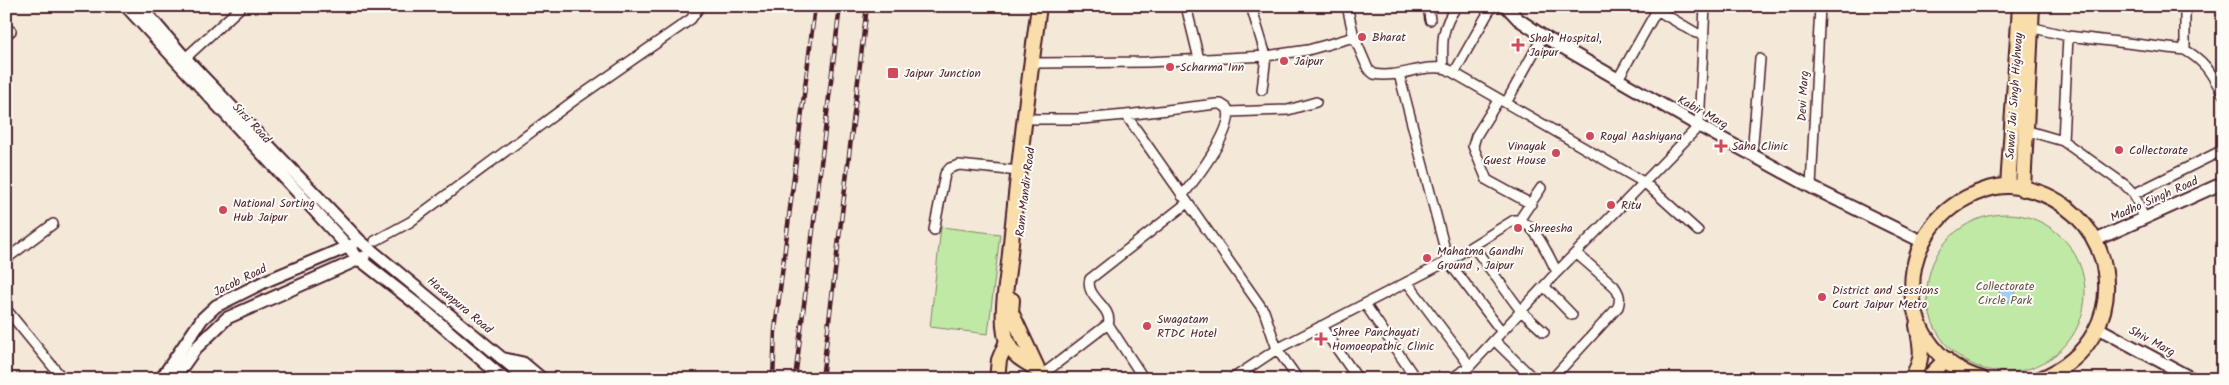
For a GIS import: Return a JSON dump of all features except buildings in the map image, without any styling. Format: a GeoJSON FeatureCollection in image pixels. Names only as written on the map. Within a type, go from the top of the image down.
{"type":"FeatureCollection","features":[{"type":"Feature","properties":{"kind":"main road"},"geometry":{"type":"LineString","coordinates":[[1039,6],[1019,171],[1004,319],[1007,341],[1017,358],[1039,372]]}},
{"type":"Feature","properties":{"kind":"main road","name":"Ram Mandir Road"},"geometry":{"type":"LineString","coordinates":[[1039,372],[1011,312],[1046,6]]}},
{"type":"Feature","properties":{"kind":"main road","name":"Sawai Jai Singh Highway"},"geometry":{"type":"LineString","coordinates":[[2008,186],[2020,6]]}},
{"type":"Feature","properties":{"kind":"main road"},"geometry":{"type":"LineString","coordinates":[[2023,189],[2032,6]]}},
{"type":"Feature","properties":{"kind":"main road"},"geometry":{"type":"LineString","coordinates":[[1911,379],[1920,366],[1921,352],[1911,282],[1914,260],[1922,241],[1932,224],[1951,206],[1974,194],[2008,186],[2045,195],[2068,207],[2084,222],[2096,240],[2104,263],[2107,289],[2105,307],[2098,328],[2083,350],[2065,367],[2040,379]]}},
{"type":"Feature","properties":{"kind":"main road"},"geometry":{"type":"LineString","coordinates":[[1915,310],[1923,332],[1946,359],[1968,375],[1982,379]]}},
{"type":"Feature","properties":{"kind":"main road"},"geometry":{"type":"LineString","coordinates":[[998,379],[999,360],[1007,341]]}},
{"type":"Feature","properties":{"kind":"main road"},"geometry":{"type":"LineString","coordinates":[[1927,379],[1946,359]]}},
{"type":"Feature","properties":{"kind":"street","name":"Sirsi Road"},"geometry":{"type":"LineString","coordinates":[[126,6],[360,241],[375,247]]}},
{"type":"Feature","properties":{"kind":"street","name":"Sirsi Road"},"geometry":{"type":"LineString","coordinates":[[140,6],[182,61],[347,248],[424,310],[504,379]]}},
{"type":"Feature","properties":{"kind":"street"},"geometry":{"type":"LineString","coordinates":[[182,61],[242,6]]}},
{"type":"Feature","properties":{"kind":"street"},"geometry":{"type":"LineString","coordinates":[[1186,6],[1199,59]]}},
{"type":"Feature","properties":{"kind":"street"},"geometry":{"type":"LineString","coordinates":[[1252,6],[1266,56],[1262,90]]}},
{"type":"Feature","properties":{"kind":"street"},"geometry":{"type":"LineString","coordinates":[[1428,6],[1430,20]]}},
{"type":"Feature","properties":{"kind":"street"},"geometry":{"type":"LineString","coordinates":[[1443,68],[1442,41],[1446,23],[1457,6]]}},
{"type":"Feature","properties":{"kind":"street"},"geometry":{"type":"LineString","coordinates":[[1454,74],[1492,6]]}},
{"type":"Feature","properties":{"kind":"street","name":"Kabir Marg"},"geometry":{"type":"LineString","coordinates":[[1506,6],[1518,20],[1543,36],[1699,126],[1811,187],[1922,241]]}},
{"type":"Feature","properties":{"kind":"street"},"geometry":{"type":"LineString","coordinates":[[1451,379],[1470,366],[1557,272],[1699,126],[1705,6]]}},
{"type":"Feature","properties":{"kind":"street","name":"Devi Marg"},"geometry":{"type":"LineString","coordinates":[[1811,187],[1820,6]]}},
{"type":"Feature","properties":{"kind":"street"},"geometry":{"type":"LineString","coordinates":[[2185,6],[2185,50]]}},
{"type":"Feature","properties":{"kind":"street"},"geometry":{"type":"LineString","coordinates":[[174,379],[195,349],[227,318],[359,259],[576,100],[691,19],[699,7]]}},
{"type":"Feature","properties":{"kind":"street"},"geometry":{"type":"LineString","coordinates":[[1349,7],[1353,34],[1368,69],[1374,74],[1399,74],[1438,67],[1443,68],[1645,183],[1698,231]]}},
{"type":"Feature","properties":{"kind":"street"},"geometry":{"type":"LineString","coordinates":[[1618,79],[1653,8],[1696,33],[1704,34]]}},
{"type":"Feature","properties":{"kind":"street"},"geometry":{"type":"LineString","coordinates":[[2030,27],[2068,36],[2185,50],[2199,58],[2208,67],[2223,94]]}},
{"type":"Feature","properties":{"kind":"street"},"geometry":{"type":"LineString","coordinates":[[1038,63],[1266,56],[1308,50],[1354,37],[1353,34]]}},
{"type":"Feature","properties":{"kind":"street"},"geometry":{"type":"LineString","coordinates":[[1531,204],[1487,180],[1473,146],[1476,136],[1503,101],[1543,36]]}},
{"type":"Feature","properties":{"kind":"street"},"geometry":{"type":"LineString","coordinates":[[2063,141],[2068,36]]}},
{"type":"Feature","properties":{"kind":"street"},"geometry":{"type":"LineString","coordinates":[[1752,155],[1760,59]]}},
{"type":"Feature","properties":{"kind":"street"},"geometry":{"type":"LineString","coordinates":[[1399,74],[1448,261],[1502,332]]}},
{"type":"Feature","properties":{"kind":"street"},"geometry":{"type":"LineString","coordinates":[[1229,112],[1288,110],[1316,102]]}},
{"type":"Feature","properties":{"kind":"street"},"geometry":{"type":"LineString","coordinates":[[1033,119],[1082,119],[1216,104],[1225,105],[1229,112],[1229,121],[1184,200],[1090,279],[1090,289],[1108,316],[1108,324],[1144,379]]}},
{"type":"Feature","properties":{"kind":"street"},"geometry":{"type":"LineString","coordinates":[[1126,115],[1184,200],[1264,311],[1277,349],[1298,379]]}},
{"type":"Feature","properties":{"kind":"street"},"geometry":{"type":"LineString","coordinates":[[2025,130],[2063,141],[2125,185],[2134,194],[2144,218]]}},
{"type":"Feature","properties":{"kind":"street"},"geometry":{"type":"LineString","coordinates":[[2134,194],[2223,150]]}},
{"type":"Feature","properties":{"kind":"street"},"geometry":{"type":"LineString","coordinates":[[934,230],[944,178],[950,168],[959,165],[1019,171]]}},
{"type":"Feature","properties":{"kind":"street","name":"Madho Singh Road"},"geometry":{"type":"LineString","coordinates":[[2096,240],[2223,183]]}},
{"type":"Feature","properties":{"kind":"street"},"geometry":{"type":"LineString","coordinates":[[1520,220],[1541,188]]}},
{"type":"Feature","properties":{"kind":"street"},"geometry":{"type":"LineString","coordinates":[[1232,379],[1277,349],[1448,261],[1514,220],[1526,222],[1541,242],[1557,272]]}},
{"type":"Feature","properties":{"kind":"street"},"geometry":{"type":"LineString","coordinates":[[6,259],[53,224]]}},
{"type":"Feature","properties":{"kind":"street","name":"Jacob Road"},"geometry":{"type":"LineString","coordinates":[[161,379],[202,319],[216,306],[266,281],[360,241]]}},
{"type":"Feature","properties":{"kind":"street"},"geometry":{"type":"LineString","coordinates":[[1473,246],[1521,310],[1544,332]]}},
{"type":"Feature","properties":{"kind":"street","name":"Hasanpura Road"},"geometry":{"type":"LineString","coordinates":[[375,247],[524,377]]}},
{"type":"Feature","properties":{"kind":"street"},"geometry":{"type":"LineString","coordinates":[[1552,379],[1618,307],[1620,300],[1614,286],[1576,253]]}},
{"type":"Feature","properties":{"kind":"street"},"geometry":{"type":"LineString","coordinates":[[1408,282],[1470,366]]}},
{"type":"Feature","properties":{"kind":"street"},"geometry":{"type":"LineString","coordinates":[[1544,286],[1572,315]]}},
{"type":"Feature","properties":{"kind":"street"},"geometry":{"type":"LineString","coordinates":[[1365,304],[1416,379]]}},
{"type":"Feature","properties":{"kind":"street"},"geometry":{"type":"LineString","coordinates":[[6,309],[63,379]]}},
{"type":"Feature","properties":{"kind":"street"},"geometry":{"type":"LineString","coordinates":[[1039,372],[1108,324]]}},
{"type":"Feature","properties":{"kind":"street"},"geometry":{"type":"LineString","coordinates":[[1321,326],[1358,379]]}},
{"type":"Feature","properties":{"kind":"street","name":"Shiv Marg"},"geometry":{"type":"LineString","coordinates":[[2098,328],[2193,379]]}},
{"type":"Feature","properties":{"kind":"street"},"geometry":{"type":"LineString","coordinates":[[1494,340],[1534,379]]}},
{"type":"Feature","properties":{"kind":"street"},"geometry":{"type":"LineString","coordinates":[[503,358],[523,363],[542,379]]}},
{"type":"Feature","properties":{"kind":"street"},"geometry":{"type":"LineString","coordinates":[[488,365],[494,379]]}},
{"type":"Feature","properties":{"kind":"street"},"geometry":{"type":"LineString","coordinates":[[1462,371],[1469,379]]}},
{"type":"Feature","properties":{"kind":"green space","name":"Collectorate Circle Park"},"geometry":{"type":"Polygon","coordinates":[[[1998,214],[2014,214],[2029,217],[2043,223],[2062,237],[2072,249],[2082,270],[2085,293],[2082,316],[2072,337],[2062,349],[2050,359],[2029,369],[2014,372],[1998,372],[1983,369],[1962,359],[1940,337],[1930,316],[1927,301],[1927,285],[1930,270],[1940,249],[1962,227],[1983,217],[1998,214]]]}},
{"type":"Feature","properties":{"kind":"green space"},"geometry":{"type":"Polygon","coordinates":[[[941,227],[1000,234],[988,334],[930,327],[941,227]]]}},
{"type":"Feature","properties":{"kind":"water"},"geometry":{"type":"Polygon","coordinates":[[[2004,286],[2010,286],[2015,291],[2013,300],[2004,302],[1999,297],[1999,291],[2004,286]]]}},
{"type":"Feature","properties":{"kind":"railway"},"geometry":{"type":"LineString","coordinates":[[773,379],[775,330],[815,6]]}},
{"type":"Feature","properties":{"kind":"railway"},"geometry":{"type":"LineString","coordinates":[[795,379],[840,6]]}},
{"type":"Feature","properties":{"kind":"railway"},"geometry":{"type":"LineString","coordinates":[[822,379],[867,6]]}},
{"type":"Feature","properties":{"kind":"place","name":"Bharat"},"geometry":{"type":"Point","coordinates":[1362,37]}},
{"type":"Feature","properties":{"kind":"place","name":"Shah Hospital, Jaipur"},"geometry":{"type":"Point","coordinates":[1518,45]}},
{"type":"Feature","properties":{"kind":"place","name":"Jaipur"},"geometry":{"type":"Point","coordinates":[1284,61]}},
{"type":"Feature","properties":{"kind":"place","name":"Scharma Inn"},"geometry":{"type":"Point","coordinates":[1170,67]}},
{"type":"Feature","properties":{"kind":"place","name":"Jaipur Junction"},"geometry":{"type":"Point","coordinates":[893,73]}},
{"type":"Feature","properties":{"kind":"place","name":"Royal Aashiyana"},"geometry":{"type":"Point","coordinates":[1590,136]}},
{"type":"Feature","properties":{"kind":"place","name":"Saha Clinic"},"geometry":{"type":"Point","coordinates":[1721,146]}},
{"type":"Feature","properties":{"kind":"place","name":"Collectorate"},"geometry":{"type":"Point","coordinates":[2119,150]}},
{"type":"Feature","properties":{"kind":"place","name":"Vinayak Guest House"},"geometry":{"type":"Point","coordinates":[1556,153]}},
{"type":"Feature","properties":{"kind":"place","name":"Ritu"},"geometry":{"type":"Point","coordinates":[1611,205]}},
{"type":"Feature","properties":{"kind":"place","name":"National Sorting Hub Jaipur"},"geometry":{"type":"Point","coordinates":[223,210]}},
{"type":"Feature","properties":{"kind":"place","name":"Shreesha"},"geometry":{"type":"Point","coordinates":[1518,228]}},
{"type":"Feature","properties":{"kind":"place","name":"Mahatma Gandhi Ground , Jaipur"},"geometry":{"type":"Point","coordinates":[1427,258]}},
{"type":"Feature","properties":{"kind":"place","name":"District and Sessions Court Jaipur Metro"},"geometry":{"type":"Point","coordinates":[1822,297]}},
{"type":"Feature","properties":{"kind":"place","name":"Swagatam RTDC Hotel"},"geometry":{"type":"Point","coordinates":[1147,326]}},
{"type":"Feature","properties":{"kind":"place","name":"Shree Panchayati Homoeopathic Clinic"},"geometry":{"type":"Point","coordinates":[1321,339]}}]}
